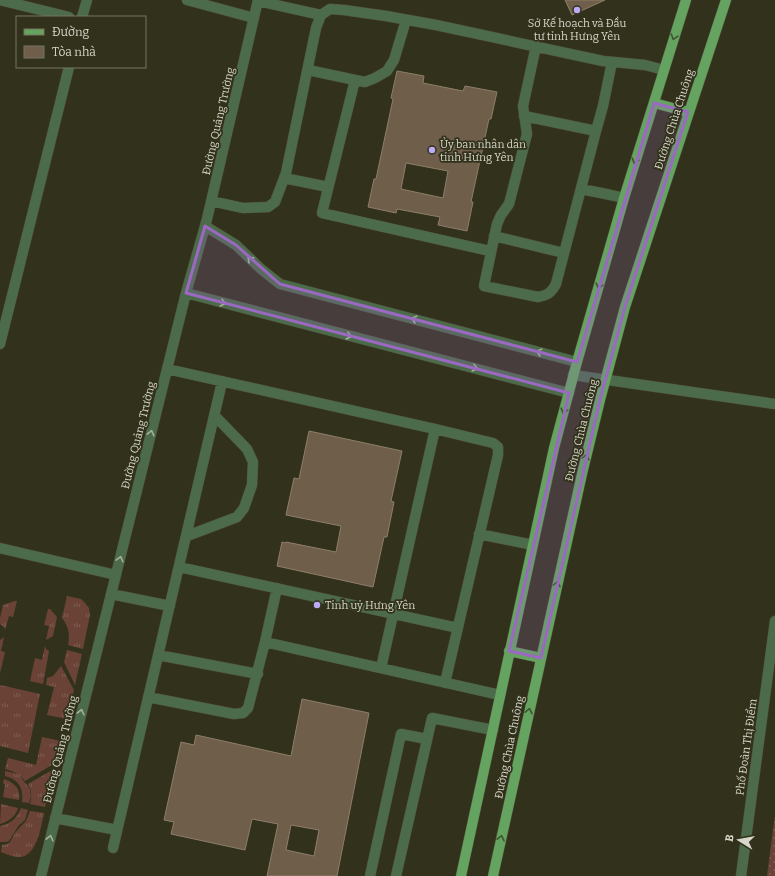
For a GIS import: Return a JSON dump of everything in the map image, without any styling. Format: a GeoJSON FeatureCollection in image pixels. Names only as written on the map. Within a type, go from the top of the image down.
{"type":"FeatureCollection","features":[{"type":"Feature","properties":{"kind":"main road","name":"Đường Chùa Chuông"},"geometry":{"type":"LineString","coordinates":[[461,876],[554,448],[573,375],[624,198],[686,0]]}},
{"type":"Feature","properties":{"kind":"main road","name":"Đường Chùa Chuông"},"geometry":{"type":"LineString","coordinates":[[493,876],[582,474],[625,307],[726,0]]}},
{"type":"Feature","properties":{"kind":"main road"},"geometry":{"type":"LineString","coordinates":[[654,103],[688,112]]}},
{"type":"Feature","properties":{"kind":"main road"},"geometry":{"type":"LineString","coordinates":[[509,651],[541,658]]}},
{"type":"Feature","properties":{"kind":"street"},"geometry":{"type":"LineString","coordinates":[[0,0],[65,16]]}},
{"type":"Feature","properties":{"kind":"street"},"geometry":{"type":"LineString","coordinates":[[82,16],[87,0]]}},
{"type":"Feature","properties":{"kind":"street"},"geometry":{"type":"LineString","coordinates":[[187,0],[254,18]]}},
{"type":"Feature","properties":{"kind":"street"},"geometry":{"type":"LineString","coordinates":[[258,1],[321,15]]}},
{"type":"Feature","properties":{"kind":"street","name":"Đường Quảng Trường"},"geometry":{"type":"LineString","coordinates":[[41,876],[167,369],[205,226],[258,1]]}},
{"type":"Feature","properties":{"kind":"street"},"geometry":{"type":"LineString","coordinates":[[211,201],[243,208],[268,207],[275,202],[286,173],[316,28],[321,15],[330,10],[379,15],[536,46],[603,61],[645,65],[664,70]]}},
{"type":"Feature","properties":{"kind":"street"},"geometry":{"type":"LineString","coordinates":[[308,70],[365,82],[375,78],[387,71],[394,60],[406,20]]}},
{"type":"Feature","properties":{"kind":"street"},"geometry":{"type":"LineString","coordinates":[[536,46],[522,106],[527,134],[509,204],[501,214],[497,224],[490,251],[484,286],[538,297],[546,296],[552,292],[556,284],[603,106],[612,62]]}},
{"type":"Feature","properties":{"kind":"street"},"geometry":{"type":"LineString","coordinates":[[0,344],[69,68]]}},
{"type":"Feature","properties":{"kind":"street"},"geometry":{"type":"LineString","coordinates":[[355,80],[322,213],[490,251]]}},
{"type":"Feature","properties":{"kind":"street"},"geometry":{"type":"LineString","coordinates":[[524,116],[596,131]]}},
{"type":"Feature","properties":{"kind":"street"},"geometry":{"type":"LineString","coordinates":[[284,178],[328,187]]}},
{"type":"Feature","properties":{"kind":"street"},"geometry":{"type":"LineString","coordinates":[[581,189],[624,198]]}},
{"type":"Feature","properties":{"kind":"street"},"geometry":{"type":"LineString","coordinates":[[205,226],[236,244],[261,269],[280,284],[577,362]]}},
{"type":"Feature","properties":{"kind":"street"},"geometry":{"type":"LineString","coordinates":[[494,236],[564,252]]}},
{"type":"Feature","properties":{"kind":"street"},"geometry":{"type":"LineString","coordinates":[[186,294],[569,392]]}},
{"type":"Feature","properties":{"kind":"street"},"geometry":{"type":"LineString","coordinates":[[167,369],[435,429],[493,443],[498,447],[498,455],[445,683]]}},
{"type":"Feature","properties":{"kind":"street"},"geometry":{"type":"LineString","coordinates":[[573,375],[775,404]]}},
{"type":"Feature","properties":{"kind":"street"},"geometry":{"type":"LineString","coordinates":[[113,848],[180,567],[222,382]]}},
{"type":"Feature","properties":{"kind":"street"},"geometry":{"type":"LineString","coordinates":[[187,536],[237,517],[244,508],[252,485],[253,462],[247,449],[215,416]]}},
{"type":"Feature","properties":{"kind":"street"},"geometry":{"type":"LineString","coordinates":[[381,668],[435,429]]}},
{"type":"Feature","properties":{"kind":"street"},"geometry":{"type":"LineString","coordinates":[[480,534],[533,544]]}},
{"type":"Feature","properties":{"kind":"street"},"geometry":{"type":"LineString","coordinates":[[0,548],[116,574]]}},
{"type":"Feature","properties":{"kind":"street"},"geometry":{"type":"LineString","coordinates":[[180,567],[458,628]]}},
{"type":"Feature","properties":{"kind":"street"},"geometry":{"type":"LineString","coordinates":[[148,697],[234,714],[243,713],[248,708],[258,674],[277,588]]}},
{"type":"Feature","properties":{"kind":"street"},"geometry":{"type":"LineString","coordinates":[[111,594],[170,606]]}},
{"type":"Feature","properties":{"kind":"street","name":"Phố Đoàn Thị Điểm"},"geometry":{"type":"LineString","coordinates":[[741,876],[775,621]]}},
{"type":"Feature","properties":{"kind":"street"},"geometry":{"type":"LineString","coordinates":[[265,642],[500,695]]}},
{"type":"Feature","properties":{"kind":"street"},"geometry":{"type":"LineString","coordinates":[[158,655],[258,674]]}},
{"type":"Feature","properties":{"kind":"street"},"geometry":{"type":"LineString","coordinates":[[396,876],[432,718],[492,730]]}},
{"type":"Feature","properties":{"kind":"street"},"geometry":{"type":"LineString","coordinates":[[370,876],[400,734],[427,739]]}},
{"type":"Feature","properties":{"kind":"street"},"geometry":{"type":"LineString","coordinates":[[55,818],[118,830]]}},
{"type":"Feature","properties":{"kind":"highlighted area"},"geometry":{"type":"Polygon","coordinates":[[[654,103],[688,112],[625,307],[600,400],[541,658],[509,651],[569,393],[186,293],[205,226],[236,245],[280,284],[577,362],[654,103]]]}},
{"type":"Feature","properties":{"kind":"green space"},"geometry":{"type":"Polygon","coordinates":[[[67,596],[81,599],[89,608],[90,615],[83,649],[68,645],[68,631],[62,618],[67,596]]]}},
{"type":"Feature","properties":{"kind":"green space"},"geometry":{"type":"Polygon","coordinates":[[[17,601],[13,617],[9,616],[5,630],[0,624],[3,605],[17,601]]]}},
{"type":"Feature","properties":{"kind":"green space"},"geometry":{"type":"Polygon","coordinates":[[[48,609],[50,609],[57,617],[53,636],[46,640],[49,626],[44,625],[48,609]]]}},
{"type":"Feature","properties":{"kind":"green space"},"geometry":{"type":"Polygon","coordinates":[[[4,637],[1,651],[5,652],[0,673],[0,640],[4,637]]]}},
{"type":"Feature","properties":{"kind":"green space"},"geometry":{"type":"Polygon","coordinates":[[[45,646],[49,651],[43,684],[30,681],[35,658],[42,660],[45,646]]]}},
{"type":"Feature","properties":{"kind":"green space"},"geometry":{"type":"Polygon","coordinates":[[[67,650],[82,654],[75,685],[64,662],[67,650]]]}},
{"type":"Feature","properties":{"kind":"green space"},"geometry":{"type":"Polygon","coordinates":[[[61,666],[74,690],[67,719],[47,715],[54,687],[46,685],[47,678],[53,676],[61,666]]]}},
{"type":"Feature","properties":{"kind":"green space"},"geometry":{"type":"Polygon","coordinates":[[[0,685],[40,694],[28,753],[0,746],[0,685]]]}},
{"type":"Feature","properties":{"kind":"green space"},"geometry":{"type":"Polygon","coordinates":[[[42,737],[61,741],[55,763],[25,781],[16,773],[5,769],[8,758],[36,765],[42,737]]]}},
{"type":"Feature","properties":{"kind":"green space"},"geometry":{"type":"Polygon","coordinates":[[[54,769],[45,807],[30,804],[31,794],[28,784],[54,769]]]}},
{"type":"Feature","properties":{"kind":"green space"},"geometry":{"type":"Polygon","coordinates":[[[5,771],[19,775],[30,789],[31,796],[29,803],[22,802],[21,788],[13,779],[5,776],[5,771]]]}},
{"type":"Feature","properties":{"kind":"green space"},"geometry":{"type":"Polygon","coordinates":[[[4,779],[16,786],[19,792],[19,800],[3,797],[5,784],[3,783],[4,779]]]}},
{"type":"Feature","properties":{"kind":"green space"},"geometry":{"type":"Polygon","coordinates":[[[1,804],[18,808],[11,818],[0,824],[1,804]]]}},
{"type":"Feature","properties":{"kind":"green space"},"geometry":{"type":"Polygon","coordinates":[[[21,808],[28,810],[25,820],[19,825],[9,841],[0,842],[0,826],[13,820],[18,815],[21,808]]]}},
{"type":"Feature","properties":{"kind":"green space"},"geometry":{"type":"Polygon","coordinates":[[[30,811],[44,813],[40,833],[34,847],[25,856],[19,857],[1,852],[2,845],[10,842],[15,833],[26,821],[30,811]]]}},
{"type":"Feature","properties":{"kind":"green space"},"geometry":{"type":"Polygon","coordinates":[[[775,815],[775,876],[767,876],[775,815]]]}},
{"type":"Feature","properties":{"kind":"building","name":"Sở Kế hoạch và Đầu tư tỉnh Hưng Yên"},"geometry":{"type":"Polygon","coordinates":[[[565,0],[605,0],[572,15],[565,0]]]}},
{"type":"Feature","properties":{"kind":"building","name":"Ủy ban nhân dân tỉnh Hưng Yên"},"geometry":{"type":"Polygon","coordinates":[[[397,71],[424,76],[423,83],[463,91],[465,86],[497,92],[491,119],[489,119],[471,202],[473,202],[467,231],[438,225],[440,217],[397,209],[396,213],[368,207],[374,179],[376,179],[393,99],[391,98],[397,71]],[[406,163],[401,189],[443,198],[448,171],[406,163]]]}},
{"type":"Feature","properties":{"kind":"building"},"geometry":{"type":"Polygon","coordinates":[[[309,431],[402,451],[391,501],[394,502],[387,537],[384,537],[373,587],[277,566],[282,542],[336,552],[341,526],[286,515],[294,478],[299,479],[309,431]]]}},
{"type":"Feature","properties":{"kind":"building"},"geometry":{"type":"Polygon","coordinates":[[[302,699],[369,713],[337,876],[267,876],[278,824],[252,819],[245,850],[171,834],[174,822],[164,820],[181,742],[194,745],[196,735],[291,756],[302,699]],[[291,825],[286,850],[314,856],[319,830],[291,825]]]}},
{"type":"Feature","properties":{"kind":"place","name":"Sở Kế hoạch và Đầu tư tỉnh Hưng Yên"},"geometry":{"type":"Point","coordinates":[577,10]}},
{"type":"Feature","properties":{"kind":"place","name":"Ủy ban nhân dân tỉnh Hưng Yên"},"geometry":{"type":"Point","coordinates":[432,150]}},
{"type":"Feature","properties":{"kind":"place","name":"Tỉnh uỷ Hưng Yên"},"geometry":{"type":"Point","coordinates":[317,605]}}]}
